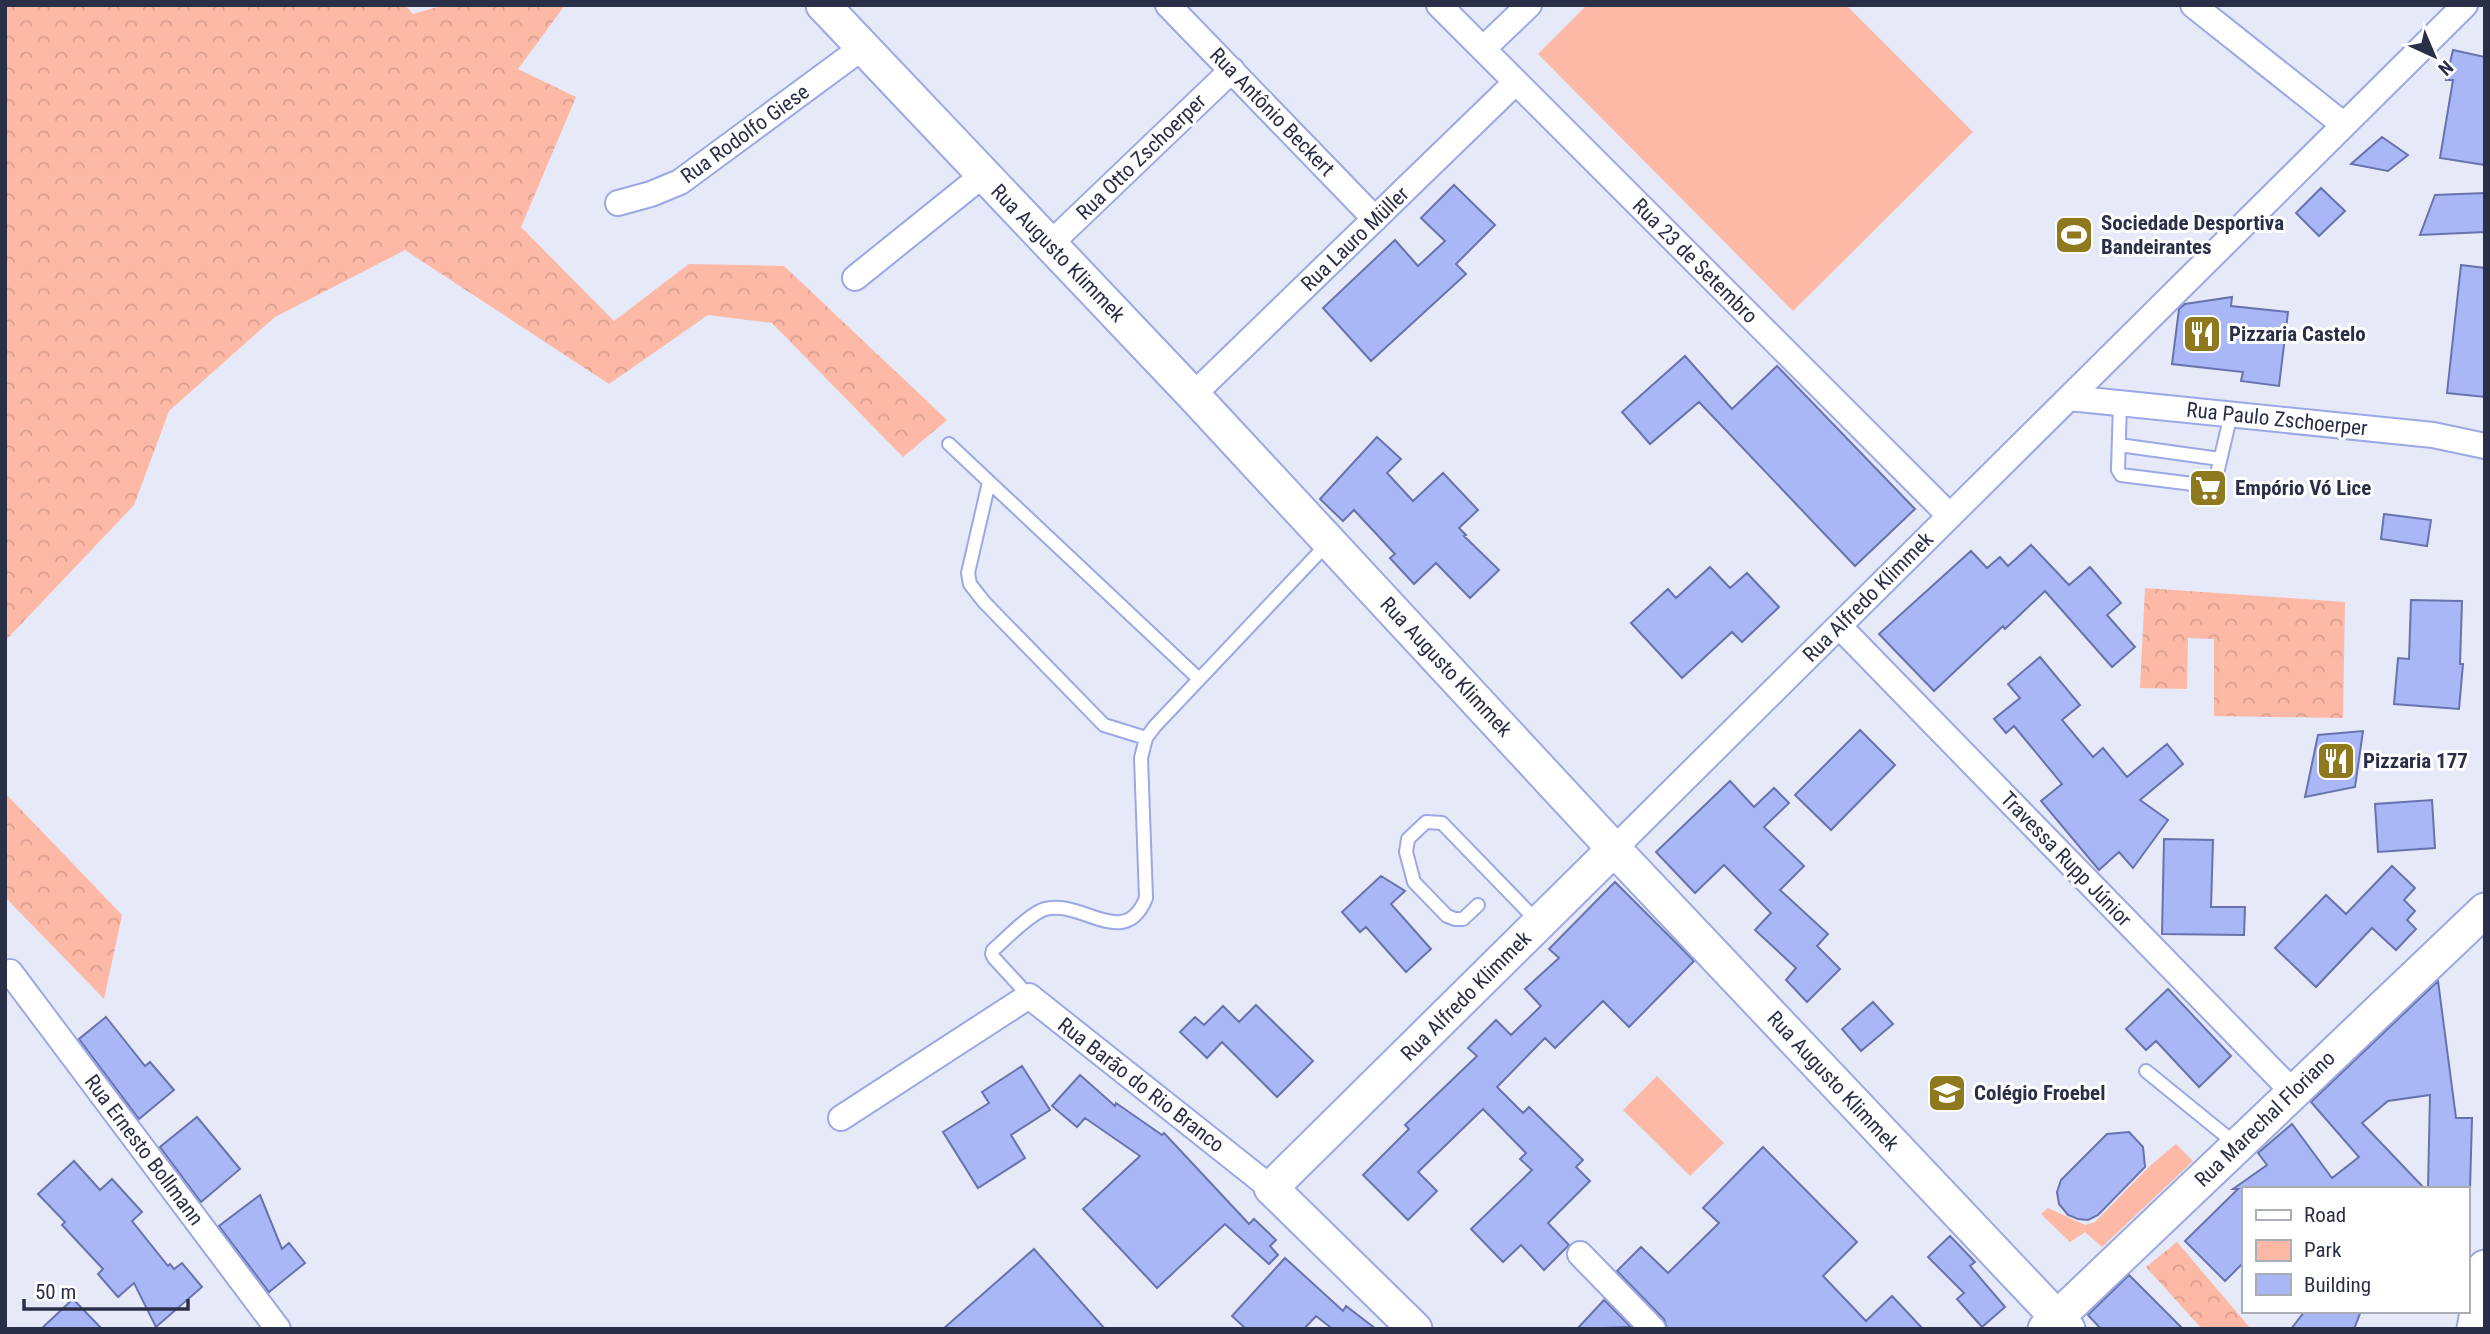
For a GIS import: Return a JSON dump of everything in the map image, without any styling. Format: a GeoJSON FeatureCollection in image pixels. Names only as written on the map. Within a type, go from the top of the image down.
{"type":"FeatureCollection","features":[{"type":"Feature","properties":{"kind":"street","name":"Rua Augusto Klimmek"},"geometry":{"type":"LineString","coordinates":[[823,5],[1193,395],[2057,1325]]}},
{"type":"Feature","properties":{"kind":"street","name":"Rua Antônio Beckert"},"geometry":{"type":"LineString","coordinates":[[1168,5],[1375,219]]}},
{"type":"Feature","properties":{"kind":"street","name":"Rua 23 de Setembro"},"geometry":{"type":"LineString","coordinates":[[1440,5],[1950,516]]}},
{"type":"Feature","properties":{"kind":"street"},"geometry":{"type":"LineString","coordinates":[[1483,49],[1529,5]]}},
{"type":"Feature","properties":{"kind":"street"},"geometry":{"type":"LineString","coordinates":[[2193,5],[2344,125]]}},
{"type":"Feature","properties":{"kind":"street","name":"Rua Alfredo Klimmek"},"geometry":{"type":"LineString","coordinates":[[1271,1188],[2466,5]]}},
{"type":"Feature","properties":{"kind":"street","name":"Rua Rodolfo Giese"},"geometry":{"type":"LineString","coordinates":[[618,203],[670,187],[687,178],[863,47]]}},
{"type":"Feature","properties":{"kind":"street","name":"Rua Otto Zschoerper"},"geometry":{"type":"LineString","coordinates":[[1049,245],[1232,70]]}},
{"type":"Feature","properties":{"kind":"street","name":"Rua Lauro Müller"},"geometry":{"type":"LineString","coordinates":[[1193,395],[1516,82]]}},
{"type":"Feature","properties":{"kind":"street"},"geometry":{"type":"LineString","coordinates":[[855,278],[983,175]]}},
{"type":"Feature","properties":{"kind":"street","name":"Rua Paulo Zschoerper"},"geometry":{"type":"LineString","coordinates":[[2069,398],[2433,435],[2485,446]]}},
{"type":"Feature","properties":{"kind":"street","name":"Travessa Rupp Júnior"},"geometry":{"type":"LineString","coordinates":[[1839,626],[2293,1092]]}},
{"type":"Feature","properties":{"kind":"street","name":"Rua Marechal Floriano"},"geometry":{"type":"LineString","coordinates":[[2057,1325],[2237,1146],[2485,910]]}},
{"type":"Feature","properties":{"kind":"street","name":"Rua Ernesto Bollmann"},"geometry":{"type":"LineString","coordinates":[[10,972],[278,1329]]}},
{"type":"Feature","properties":{"kind":"street"},"geometry":{"type":"LineString","coordinates":[[841,1118],[1029,996]]}},
{"type":"Feature","properties":{"kind":"street","name":"Rua Barão do Rio Branco"},"geometry":{"type":"LineString","coordinates":[[1029,996],[1271,1188],[1415,1329]]}},
{"type":"Feature","properties":{"kind":"street"},"geometry":{"type":"LineString","coordinates":[[1580,1254],[1653,1329]]}},
{"type":"Feature","properties":{"kind":"street"},"geometry":{"type":"LineString","coordinates":[[2474,1329],[2485,1267]]}},
{"type":"Feature","properties":{"kind":"lane"},"geometry":{"type":"LineString","coordinates":[[2120,403],[2118,470],[2125,477],[2209,486],[2216,478],[2231,414]]}},
{"type":"Feature","properties":{"kind":"lane"},"geometry":{"type":"LineString","coordinates":[[949,444],[1199,679]]}},
{"type":"Feature","properties":{"kind":"lane"},"geometry":{"type":"LineString","coordinates":[[2119,444],[2221,459]]}},
{"type":"Feature","properties":{"kind":"lane"},"geometry":{"type":"LineString","coordinates":[[989,482],[968,573],[970,584],[984,602],[1104,725],[1146,738]]}},
{"type":"Feature","properties":{"kind":"lane"},"geometry":{"type":"LineString","coordinates":[[1029,996],[992,954],[993,950],[1044,909],[1061,908],[1115,923],[1131,920],[1141,911],[1146,898],[1141,758],[1146,738],[1329,542]]}},
{"type":"Feature","properties":{"kind":"lane"},"geometry":{"type":"LineString","coordinates":[[1478,905],[1463,919],[1455,919],[1447,916],[1414,882],[1406,852],[1408,839],[1426,822],[1442,823],[1539,923]]}},
{"type":"Feature","properties":{"kind":"lane"},"geometry":{"type":"LineString","coordinates":[[2146,1071],[2237,1146]]}},
{"type":"Feature","properties":{"kind":"green space"},"geometry":{"type":"Polygon","coordinates":[[[5,5],[405,5],[413,14],[444,5],[565,5],[518,69],[576,97],[521,227],[614,321],[689,264],[784,266],[947,420],[903,457],[772,323],[708,315],[609,384],[405,250],[275,317],[169,411],[134,505],[5,641],[5,5]]]}},
{"type":"Feature","properties":{"kind":"green space"},"geometry":{"type":"Polygon","coordinates":[[[1587,5],[1846,5],[1973,132],[1793,311],[1538,54],[1587,5]]]}},
{"type":"Feature","properties":{"kind":"green space"},"geometry":{"type":"Polygon","coordinates":[[[2145,588],[2345,602],[2343,718],[2214,716],[2214,639],[2188,638],[2187,689],[2140,688],[2145,588]]]}},
{"type":"Feature","properties":{"kind":"green space"},"geometry":{"type":"Polygon","coordinates":[[[5,793],[122,915],[104,999],[5,897],[5,793]]]}},
{"type":"Feature","properties":{"kind":"green space"},"geometry":{"type":"Polygon","coordinates":[[[1657,1076],[1724,1143],[1690,1176],[1623,1110],[1657,1076]]]}},
{"type":"Feature","properties":{"kind":"green space"},"geometry":{"type":"Polygon","coordinates":[[[2176,1144],[2193,1161],[2102,1247],[2085,1232],[2070,1242],[2041,1214],[2048,1208],[2085,1225],[2095,1222],[2151,1165],[2176,1144]]]}},
{"type":"Feature","properties":{"kind":"green space"},"geometry":{"type":"Polygon","coordinates":[[[2177,1242],[2251,1329],[2202,1329],[2146,1267],[2177,1242]]]}},
{"type":"Feature","properties":{"kind":"building"},"geometry":{"type":"Polygon","coordinates":[[[2453,50],[2485,57],[2485,165],[2440,158],[2453,80],[2446,80],[2453,50]]]}},
{"type":"Feature","properties":{"kind":"building"},"geometry":{"type":"Polygon","coordinates":[[[2382,137],[2408,155],[2388,171],[2351,164],[2382,137]]]}},
{"type":"Feature","properties":{"kind":"building"},"geometry":{"type":"Polygon","coordinates":[[[1454,185],[1495,225],[1456,264],[1466,274],[1371,361],[1323,308],[1395,240],[1418,266],[1445,241],[1421,218],[1454,185]]]}},
{"type":"Feature","properties":{"kind":"building"},"geometry":{"type":"Polygon","coordinates":[[[2321,188],[2345,211],[2319,236],[2296,213],[2321,188]]]}},
{"type":"Feature","properties":{"kind":"building"},"geometry":{"type":"Polygon","coordinates":[[[2485,193],[2485,232],[2420,235],[2435,195],[2485,193]]]}},
{"type":"Feature","properties":{"kind":"building"},"geometry":{"type":"Polygon","coordinates":[[[2461,265],[2485,268],[2485,397],[2447,393],[2461,265]]]}},
{"type":"Feature","properties":{"kind":"building"},"geometry":{"type":"Polygon","coordinates":[[[2232,297],[2231,306],[2288,312],[2279,386],[2241,381],[2243,372],[2172,364],[2179,309],[2185,304],[2232,297]]]}},
{"type":"Feature","properties":{"kind":"building"},"geometry":{"type":"Polygon","coordinates":[[[1685,356],[1732,409],[1777,366],[1915,509],[1855,566],[1699,402],[1650,444],[1622,412],[1685,356]]]}},
{"type":"Feature","properties":{"kind":"building"},"geometry":{"type":"Polygon","coordinates":[[[1377,437],[1401,459],[1387,473],[1413,501],[1443,473],[1478,510],[1459,528],[1499,570],[1470,598],[1436,563],[1414,584],[1390,558],[1395,554],[1354,510],[1343,521],[1320,499],[1377,437]]]}},
{"type":"Feature","properties":{"kind":"building"},"geometry":{"type":"Polygon","coordinates":[[[2384,514],[2431,520],[2427,546],[2381,539],[2384,514]]]}},
{"type":"Feature","properties":{"kind":"building"},"geometry":{"type":"Polygon","coordinates":[[[2031,545],[2069,585],[2090,567],[2121,603],[2107,615],[2135,647],[2112,667],[2045,591],[2005,629],[2003,626],[1934,691],[1879,634],[1971,551],[1987,568],[2000,557],[2008,566],[2031,545]]]}},
{"type":"Feature","properties":{"kind":"building"},"geometry":{"type":"Polygon","coordinates":[[[1710,567],[1730,588],[1747,573],[1779,607],[1742,642],[1732,632],[1682,678],[1631,623],[1668,589],[1676,598],[1710,567]]]}},
{"type":"Feature","properties":{"kind":"building"},"geometry":{"type":"Polygon","coordinates":[[[2411,600],[2462,601],[2460,664],[2463,664],[2459,709],[2394,704],[2398,658],[2409,659],[2411,600]]]}},
{"type":"Feature","properties":{"kind":"building"},"geometry":{"type":"Polygon","coordinates":[[[2040,657],[2080,705],[2062,720],[2093,757],[2103,748],[2127,777],[2167,744],[2183,764],[2140,800],[2168,820],[2133,868],[2119,852],[2099,870],[2041,801],[2062,784],[2014,726],[2006,733],[1994,719],[2020,698],[2008,684],[2040,657]]]}},
{"type":"Feature","properties":{"kind":"building"},"geometry":{"type":"Polygon","coordinates":[[[1860,730],[1895,765],[1831,830],[1795,795],[1860,730]]]}},
{"type":"Feature","properties":{"kind":"building","name":"Pizzaria 177"},"geometry":{"type":"Polygon","coordinates":[[[2363,731],[2355,787],[2305,797],[2318,735],[2363,731]]]}},
{"type":"Feature","properties":{"kind":"building"},"geometry":{"type":"Polygon","coordinates":[[[1730,781],[1754,807],[1774,788],[1789,803],[1764,827],[1804,866],[1780,890],[1828,934],[1817,946],[1840,969],[1807,1002],[1786,980],[1796,968],[1755,930],[1771,913],[1724,865],[1695,893],[1656,852],[1730,781]]]}},
{"type":"Feature","properties":{"kind":"building"},"geometry":{"type":"Polygon","coordinates":[[[2432,800],[2435,848],[2378,852],[2375,804],[2432,800]]]}},
{"type":"Feature","properties":{"kind":"building"},"geometry":{"type":"Polygon","coordinates":[[[2164,839],[2213,840],[2211,907],[2245,907],[2244,935],[2162,934],[2164,839]]]}},
{"type":"Feature","properties":{"kind":"building"},"geometry":{"type":"Polygon","coordinates":[[[2392,866],[2415,888],[2404,900],[2415,911],[2407,920],[2416,929],[2396,950],[2372,928],[2316,987],[2275,948],[2326,895],[2346,914],[2392,866]]]}},
{"type":"Feature","properties":{"kind":"building"},"geometry":{"type":"Polygon","coordinates":[[[1381,876],[1405,891],[1391,904],[1431,949],[1406,972],[1366,927],[1360,932],[1342,912],[1381,876]]]}},
{"type":"Feature","properties":{"kind":"building"},"geometry":{"type":"Polygon","coordinates":[[[1615,882],[1694,961],[1629,1027],[1603,1001],[1555,1048],[1545,1038],[1497,1087],[1523,1113],[1529,1107],[1583,1160],[1576,1167],[1590,1181],[1548,1223],[1569,1245],[1544,1270],[1521,1245],[1503,1262],[1471,1229],[1532,1170],[1520,1159],[1526,1153],[1483,1109],[1418,1172],[1437,1191],[1408,1220],[1363,1175],[1409,1129],[1405,1125],[1477,1056],[1468,1048],[1496,1020],[1511,1035],[1541,1006],[1525,989],[1559,958],[1549,949],[1615,882]]]}},
{"type":"Feature","properties":{"kind":"building"},"geometry":{"type":"Polygon","coordinates":[[[2438,981],[2456,1118],[2472,1118],[2470,1189],[2428,1187],[2430,1095],[2388,1101],[2362,1123],[2423,1187],[2242,1187],[2242,1264],[2225,1281],[2185,1241],[2238,1189],[2233,1189],[2267,1165],[2258,1153],[2292,1124],[2332,1178],[2359,1157],[2311,1102],[2438,981]]]}},
{"type":"Feature","properties":{"kind":"building"},"geometry":{"type":"Polygon","coordinates":[[[2168,989],[2231,1056],[2199,1087],[2156,1041],[2146,1050],[2126,1029],[2168,989]]]}},
{"type":"Feature","properties":{"kind":"building"},"geometry":{"type":"Polygon","coordinates":[[[1873,1002],[1893,1024],[1861,1051],[1842,1029],[1873,1002]]]}},
{"type":"Feature","properties":{"kind":"building"},"geometry":{"type":"Polygon","coordinates":[[[1256,1005],[1313,1061],[1277,1097],[1222,1042],[1207,1058],[1180,1032],[1195,1017],[1204,1025],[1223,1006],[1239,1022],[1256,1005]]]}},
{"type":"Feature","properties":{"kind":"building"},"geometry":{"type":"Polygon","coordinates":[[[106,1017],[145,1066],[150,1062],[174,1090],[139,1119],[79,1039],[106,1017]]]}},
{"type":"Feature","properties":{"kind":"building"},"geometry":{"type":"Polygon","coordinates":[[[1022,1066],[1050,1110],[1011,1135],[1025,1158],[978,1188],[943,1132],[989,1103],[982,1092],[1022,1066]]]}},
{"type":"Feature","properties":{"kind":"building"},"geometry":{"type":"Polygon","coordinates":[[[1080,1075],[1115,1106],[1116,1103],[1162,1135],[1164,1133],[1249,1224],[1254,1219],[1276,1240],[1270,1246],[1278,1255],[1269,1264],[1225,1224],[1157,1288],[1083,1209],[1140,1156],[1085,1118],[1077,1127],[1052,1106],[1080,1075]]]}},
{"type":"Feature","properties":{"kind":"building"},"geometry":{"type":"Polygon","coordinates":[[[197,1117],[240,1169],[201,1202],[160,1147],[197,1117]]]}},
{"type":"Feature","properties":{"kind":"building"},"geometry":{"type":"Polygon","coordinates":[[[2129,1132],[2143,1147],[2145,1167],[2098,1215],[2088,1220],[2068,1215],[2059,1204],[2057,1192],[2061,1180],[2107,1134],[2129,1132]]]}},
{"type":"Feature","properties":{"kind":"building"},"geometry":{"type":"Polygon","coordinates":[[[1763,1147],[1857,1242],[1823,1276],[1866,1321],[1892,1296],[1923,1329],[1667,1328],[1664,1319],[1617,1271],[1641,1247],[1668,1273],[1719,1223],[1703,1208],[1763,1147]]]}},
{"type":"Feature","properties":{"kind":"building"},"geometry":{"type":"Polygon","coordinates":[[[74,1161],[100,1190],[112,1179],[142,1212],[132,1221],[168,1266],[170,1264],[174,1269],[182,1263],[202,1287],[156,1327],[134,1283],[118,1297],[98,1274],[103,1269],[62,1225],[65,1222],[38,1194],[74,1161]]]}},
{"type":"Feature","properties":{"kind":"building"},"geometry":{"type":"Polygon","coordinates":[[[260,1195],[282,1249],[289,1243],[305,1263],[269,1292],[219,1226],[260,1195]]]}},
{"type":"Feature","properties":{"kind":"building"},"geometry":{"type":"Polygon","coordinates":[[[1950,1236],[1975,1262],[1970,1266],[2005,1307],[1982,1327],[1957,1299],[1964,1293],[1928,1257],[1950,1236]]]}},
{"type":"Feature","properties":{"kind":"building"},"geometry":{"type":"Polygon","coordinates":[[[1034,1249],[1105,1329],[943,1329],[1034,1249]]]}},
{"type":"Feature","properties":{"kind":"building"},"geometry":{"type":"Polygon","coordinates":[[[1285,1258],[1343,1311],[1346,1306],[1376,1329],[1329,1329],[1330,1327],[1316,1316],[1304,1329],[1246,1329],[1232,1316],[1285,1258]]]}},
{"type":"Feature","properties":{"kind":"building"},"geometry":{"type":"Polygon","coordinates":[[[2129,1275],[2183,1329],[2101,1329],[2088,1315],[2129,1275]]]}},
{"type":"Feature","properties":{"kind":"building"},"geometry":{"type":"Polygon","coordinates":[[[73,1299],[102,1329],[41,1329],[73,1299]]]}},
{"type":"Feature","properties":{"kind":"building"},"geometry":{"type":"Polygon","coordinates":[[[1604,1300],[1631,1327],[1577,1329],[1604,1300]]]}},
{"type":"Feature","properties":{"kind":"building"},"geometry":{"type":"Polygon","coordinates":[[[2303,1313],[2360,1313],[2354,1329],[2291,1329],[2303,1313]]]}},
{"type":"Feature","properties":{"kind":"place","name":"Sociedade Desportiva Bandeirantes"},"geometry":{"type":"Point","coordinates":[2074,235]}},
{"type":"Feature","properties":{"kind":"place","name":"Pizzaria Castelo"},"geometry":{"type":"Point","coordinates":[2202,334]}},
{"type":"Feature","properties":{"kind":"place","name":"Empório Vó Lice"},"geometry":{"type":"Point","coordinates":[2208,488]}},
{"type":"Feature","properties":{"kind":"place","name":"Pizzaria 177"},"geometry":{"type":"Point","coordinates":[2336,761]}},
{"type":"Feature","properties":{"kind":"place","name":"Colégio Froebel"},"geometry":{"type":"Point","coordinates":[1947,1093]}}]}
